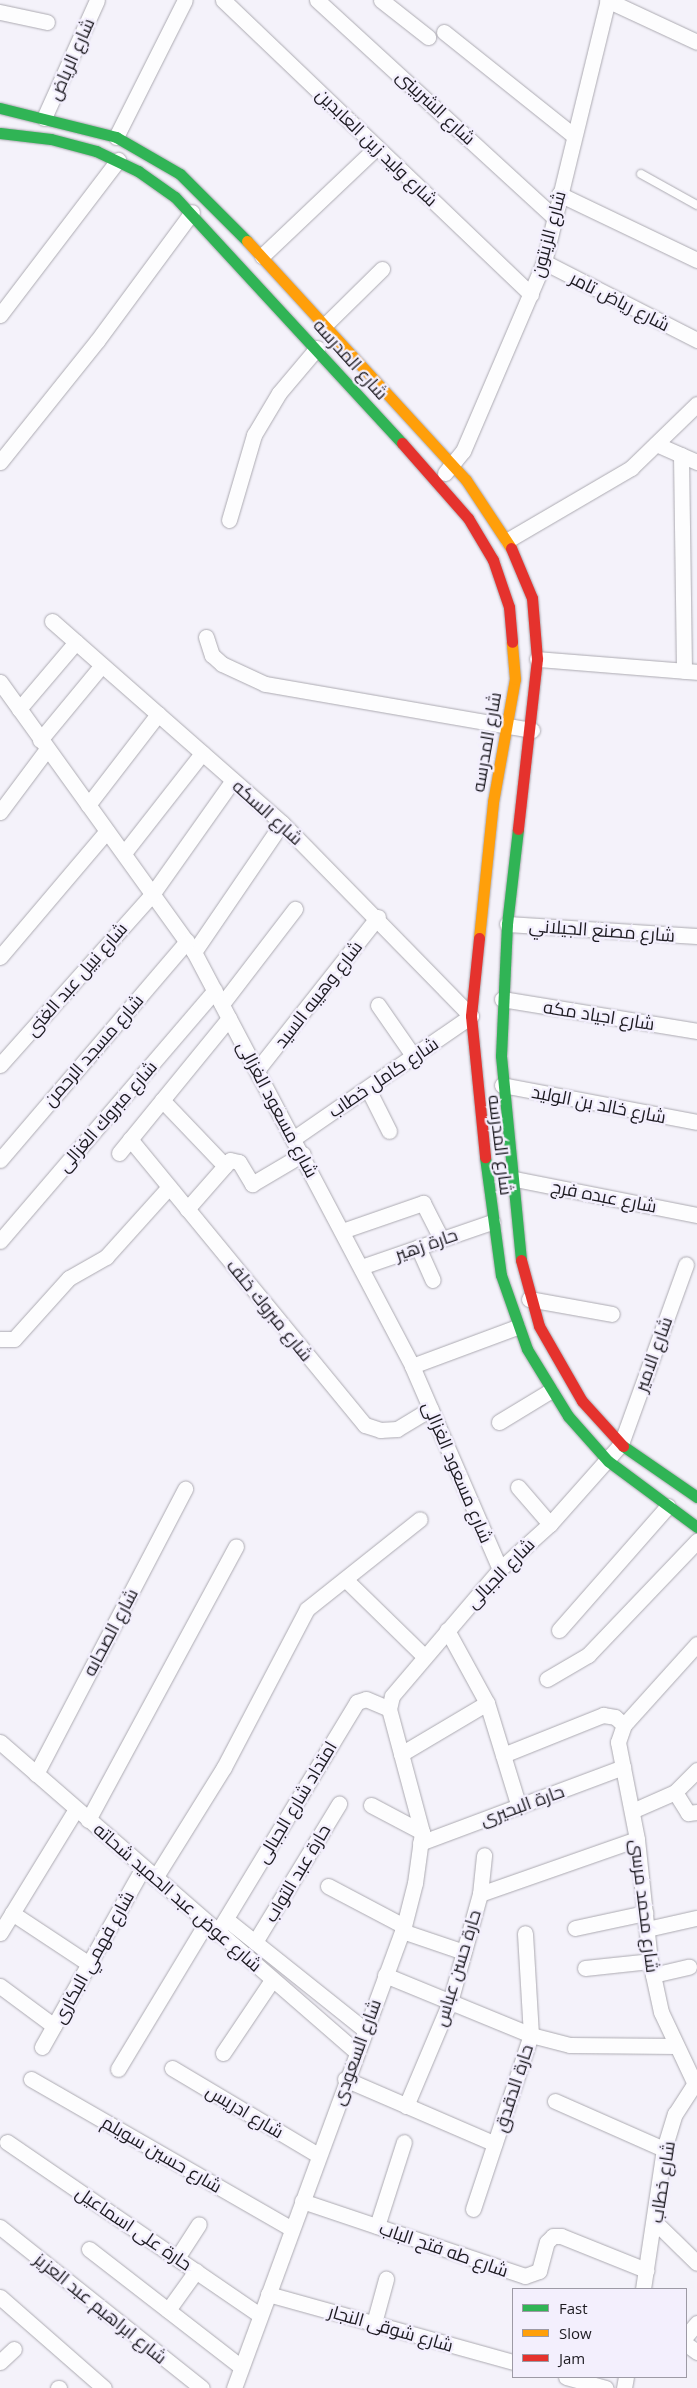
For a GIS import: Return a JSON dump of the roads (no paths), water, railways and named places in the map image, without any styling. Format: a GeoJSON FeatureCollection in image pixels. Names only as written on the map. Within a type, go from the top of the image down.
{"type":"FeatureCollection","features":[{"type":"Feature","properties":{"kind":"street","name":"شارع الرياض"},"geometry":{"type":"LineString","coordinates":[[44,118],[97,0]]}},
{"type":"Feature","properties":{"kind":"street"},"geometry":{"type":"LineString","coordinates":[[116,136],[186,0]]}},
{"type":"Feature","properties":{"kind":"street","name":"شارع وليد زين العابدين"},"geometry":{"type":"LineString","coordinates":[[223,0],[531,294]]}},
{"type":"Feature","properties":{"kind":"street","name":"شارع الشربينى"},"geometry":{"type":"LineString","coordinates":[[317,0],[554,217]]}},
{"type":"Feature","properties":{"kind":"street"},"geometry":{"type":"LineString","coordinates":[[381,0],[428,37]]}},
{"type":"Feature","properties":{"kind":"street"},"geometry":{"type":"LineString","coordinates":[[608,0],[697,42]]}},
{"type":"Feature","properties":{"kind":"street","name":"شارع الزيتون"},"geometry":{"type":"LineString","coordinates":[[437,480],[453,466],[544,262],[572,134],[608,0]]}},
{"type":"Feature","properties":{"kind":"street"},"geometry":{"type":"LineString","coordinates":[[0,12],[47,22]]}},
{"type":"Feature","properties":{"kind":"street"},"geometry":{"type":"LineString","coordinates":[[444,32],[572,134]]}},
{"type":"Feature","properties":{"kind":"street","name":"شارع المدرسه"},"geometry":{"type":"LineString","coordinates":[[0,108],[116,136],[180,174],[262,256],[453,466],[489,509],[508,540],[532,598],[537,659],[532,730],[507,924],[502,999],[502,1085],[517,1249],[529,1299],[566,1378],[621,1444],[697,1497]]}},
{"type":"Feature","properties":{"kind":"street","name":"شارع المدرسه"},"geometry":{"type":"LineString","coordinates":[[0,133],[74,144],[118,160],[157,183],[192,212],[437,480],[482,538],[509,606],[515,680],[486,856],[471,1016],[474,1078],[492,1222],[501,1275],[517,1327],[550,1391],[608,1461],[697,1527]]}},
{"type":"Feature","properties":{"kind":"street"},"geometry":{"type":"LineString","coordinates":[[262,256],[377,147]]}},
{"type":"Feature","properties":{"kind":"street"},"geometry":{"type":"LineString","coordinates":[[0,315],[118,160]]}},
{"type":"Feature","properties":{"kind":"street"},"geometry":{"type":"LineString","coordinates":[[559,194],[697,260]]}},
{"type":"Feature","properties":{"kind":"street"},"geometry":{"type":"LineString","coordinates":[[0,462],[97,341],[192,212]]}},
{"type":"Feature","properties":{"kind":"street","name":"شارع رياض تامر"},"geometry":{"type":"LineString","coordinates":[[544,262],[697,340]]}},
{"type":"Feature","properties":{"kind":"street"},"geometry":{"type":"LineString","coordinates":[[325,325],[382,270]]}},
{"type":"Feature","properties":{"kind":"street"},"geometry":{"type":"LineString","coordinates":[[229,520],[254,434],[279,393],[318,348]]}},
{"type":"Feature","properties":{"kind":"street"},"geometry":{"type":"LineString","coordinates":[[508,540],[603,487],[656,444],[697,404]]}},
{"type":"Feature","properties":{"kind":"street"},"geometry":{"type":"LineString","coordinates":[[656,444],[697,462]]}},
{"type":"Feature","properties":{"kind":"street"},"geometry":{"type":"LineString","coordinates":[[537,659],[691,671],[681,455]]}},
{"type":"Feature","properties":{"kind":"street","name":"شارع السكه"},"geometry":{"type":"LineString","coordinates":[[52,621],[282,823],[378,918],[471,1016]]}},
{"type":"Feature","properties":{"kind":"street"},"geometry":{"type":"LineString","coordinates":[[206,637],[212,655],[222,664],[266,684],[532,730]]}},
{"type":"Feature","properties":{"kind":"street"},"geometry":{"type":"LineString","coordinates":[[18,709],[76,642]]}},
{"type":"Feature","properties":{"kind":"street"},"geometry":{"type":"LineString","coordinates":[[0,812],[44,745],[102,665]]}},
{"type":"Feature","properties":{"kind":"street","name":"شارع مسعود الغزالى"},"geometry":{"type":"LineString","coordinates":[[1,685],[153,892],[190,946],[303,1154],[412,1366],[500,1570]]}},
{"type":"Feature","properties":{"kind":"street"},"geometry":{"type":"LineString","coordinates":[[88,806],[158,714]]}},
{"type":"Feature","properties":{"kind":"street"},"geometry":{"type":"LineString","coordinates":[[124,854],[202,753]]}},
{"type":"Feature","properties":{"kind":"street","name":"شارع نبيل عبد الغنى"},"geometry":{"type":"LineString","coordinates":[[0,1065],[153,892],[233,780]]}},
{"type":"Feature","properties":{"kind":"street","name":"شارع مسجد الرحمن"},"geometry":{"type":"LineString","coordinates":[[0,1160],[190,946],[282,823]]}},
{"type":"Feature","properties":{"kind":"street"},"geometry":{"type":"LineString","coordinates":[[0,957],[107,831]]}},
{"type":"Feature","properties":{"kind":"street","name":"شارع مبروك الغزالى"},"geometry":{"type":"LineString","coordinates":[[0,1241],[295,909]]}},
{"type":"Feature","properties":{"kind":"street","name":"شارع وهيبه السيد"},"geometry":{"type":"LineString","coordinates":[[257,1070],[378,918]]}},
{"type":"Feature","properties":{"kind":"street","name":"شارع مصنع الجيلاني"},"geometry":{"type":"LineString","coordinates":[[507,924],[697,936]]}},
{"type":"Feature","properties":{"kind":"street","name":"شارع اجياد مكه"},"geometry":{"type":"LineString","coordinates":[[502,999],[697,1031]]}},
{"type":"Feature","properties":{"kind":"street"},"geometry":{"type":"LineString","coordinates":[[378,1006],[414,1057]]}},
{"type":"Feature","properties":{"kind":"street","name":"شارع كامل خطاب"},"geometry":{"type":"LineString","coordinates":[[294,1138],[368,1089],[471,1016]]}},
{"type":"Feature","properties":{"kind":"street"},"geometry":{"type":"LineString","coordinates":[[119,1153],[229,1018]]}},
{"type":"Feature","properties":{"kind":"street","name":"شارع خالد بن الوليد"},"geometry":{"type":"LineString","coordinates":[[502,1085],[697,1122]]}},
{"type":"Feature","properties":{"kind":"street"},"geometry":{"type":"LineString","coordinates":[[368,1089],[389,1131]]}},
{"type":"Feature","properties":{"kind":"street"},"geometry":{"type":"LineString","coordinates":[[162,1100],[225,1166]]}},
{"type":"Feature","properties":{"kind":"street","name":"شارع مبروك خلف"},"geometry":{"type":"LineString","coordinates":[[130,1139],[365,1424],[380,1430],[397,1429],[430,1409]]}},
{"type":"Feature","properties":{"kind":"street"},"geometry":{"type":"LineString","coordinates":[[187,1209],[225,1166],[235,1159],[248,1181],[257,1184],[303,1154]]}},
{"type":"Feature","properties":{"kind":"street","name":"شارع عبده فرج"},"geometry":{"type":"LineString","coordinates":[[510,1178],[697,1214]]}},
{"type":"Feature","properties":{"kind":"street"},"geometry":{"type":"LineString","coordinates":[[0,1339],[14,1339],[69,1278],[106,1257],[169,1187]]}},
{"type":"Feature","properties":{"kind":"street"},"geometry":{"type":"LineString","coordinates":[[342,1231],[423,1203],[441,1238]]}},
{"type":"Feature","properties":{"kind":"street","name":"حارة زهير"},"geometry":{"type":"LineString","coordinates":[[361,1267],[492,1222]]}},
{"type":"Feature","properties":{"kind":"street"},"geometry":{"type":"LineString","coordinates":[[418,1247],[433,1280]]}},
{"type":"Feature","properties":{"kind":"street","name":"شارع الامير"},"geometry":{"type":"LineString","coordinates":[[621,1444],[686,1264]]}},
{"type":"Feature","properties":{"kind":"street"},"geometry":{"type":"LineString","coordinates":[[529,1299],[612,1314]]}},
{"type":"Feature","properties":{"kind":"street"},"geometry":{"type":"LineString","coordinates":[[412,1366],[517,1327]]}},
{"type":"Feature","properties":{"kind":"street"},"geometry":{"type":"LineString","coordinates":[[499,1422],[550,1391]]}},
{"type":"Feature","properties":{"kind":"street","name":"شارع الجبالى"},"geometry":{"type":"LineString","coordinates":[[390,1709],[398,1685],[500,1570],[550,1524],[608,1461],[621,1444]]}},
{"type":"Feature","properties":{"kind":"street"},"geometry":{"type":"LineString","coordinates":[[518,1487],[550,1524]]}},
{"type":"Feature","properties":{"kind":"street","name":"شارع الصحابه"},"geometry":{"type":"LineString","coordinates":[[36,1774],[184,1489]]}},
{"type":"Feature","properties":{"kind":"street"},"geometry":{"type":"LineString","coordinates":[[559,1630],[668,1506]]}},
{"type":"Feature","properties":{"kind":"street"},"geometry":{"type":"LineString","coordinates":[[155,1878],[224,1766],[307,1609],[346,1580],[420,1519]]}},
{"type":"Feature","properties":{"kind":"street"},"geometry":{"type":"LineString","coordinates":[[547,1680],[588,1655],[697,1541]]}},
{"type":"Feature","properties":{"kind":"street"},"geometry":{"type":"LineString","coordinates":[[88,1820],[236,1546]]}},
{"type":"Feature","properties":{"kind":"street"},"geometry":{"type":"LineString","coordinates":[[346,1580],[424,1656]]}},
{"type":"Feature","properties":{"kind":"street"},"geometry":{"type":"LineString","coordinates":[[447,1630],[487,1703],[519,1807]]}},
{"type":"Feature","properties":{"kind":"street"},"geometry":{"type":"LineString","coordinates":[[504,1755],[603,1715],[615,1716],[624,1725],[697,1644]]}},
{"type":"Feature","properties":{"kind":"street","name":"امتداد شارع الجبالى"},"geometry":{"type":"LineString","coordinates":[[217,1933],[357,1702],[366,1699],[390,1709]]}},
{"type":"Feature","properties":{"kind":"street"},"geometry":{"type":"LineString","coordinates":[[401,1754],[487,1703]]}},
{"type":"Feature","properties":{"kind":"street","name":"شارع السعودى"},"geometry":{"type":"LineString","coordinates":[[236,2387],[241,2368],[345,2079],[403,1929],[415,1883],[421,1838],[390,1709]]}},
{"type":"Feature","properties":{"kind":"street","name":"شارع محمد مرسى"},"geometry":{"type":"LineString","coordinates":[[624,1725],[618,1742],[638,1838],[652,1968],[661,2012],[676,2046],[696,2081]]}},
{"type":"Feature","properties":{"kind":"street","name":"شارع عوض عبد الحميد شحاته"},"geometry":{"type":"LineString","coordinates":[[0,1742],[217,1933],[356,2051]]}},
{"type":"Feature","properties":{"kind":"street","name":"حارة البحيرى"},"geometry":{"type":"LineString","coordinates":[[421,1838],[519,1807],[623,1767]]}},
{"type":"Feature","properties":{"kind":"street"},"geometry":{"type":"LineString","coordinates":[[632,1811],[675,1792],[697,1770]]}},
{"type":"Feature","properties":{"kind":"street"},"geometry":{"type":"LineString","coordinates":[[675,1792],[688,1813],[697,1812]]}},
{"type":"Feature","properties":{"kind":"street","name":"حارة عبد التواب"},"geometry":{"type":"LineString","coordinates":[[255,1942],[339,1804]]}},
{"type":"Feature","properties":{"kind":"street"},"geometry":{"type":"LineString","coordinates":[[371,1805],[421,1838]]}},
{"type":"Feature","properties":{"kind":"street"},"geometry":{"type":"LineString","coordinates":[[0,1933],[76,1809]]}},
{"type":"Feature","properties":{"kind":"street"},"geometry":{"type":"LineString","coordinates":[[480,1894],[638,1838]]}},
{"type":"Feature","properties":{"kind":"street","name":"حارة حسن عباس"},"geometry":{"type":"LineString","coordinates":[[406,2106],[450,2002],[480,1894],[484,1856]]}},
{"type":"Feature","properties":{"kind":"street","name":"شارع فهمي البكارى"},"geometry":{"type":"LineString","coordinates":[[42,2047],[143,1868]]}},
{"type":"Feature","properties":{"kind":"street"},"geometry":{"type":"LineString","coordinates":[[328,1886],[403,1929],[464,1952]]}},
{"type":"Feature","properties":{"kind":"street"},"geometry":{"type":"LineString","coordinates":[[575,1928],[645,1913]]}},
{"type":"Feature","properties":{"kind":"street"},"geometry":{"type":"LineString","coordinates":[[12,1914],[89,1964]]}},
{"type":"Feature","properties":{"kind":"street"},"geometry":{"type":"LineString","coordinates":[[226,1918],[364,2029]]}},
{"type":"Feature","properties":{"kind":"street"},"geometry":{"type":"LineString","coordinates":[[647,1929],[696,1918]]}},
{"type":"Feature","properties":{"kind":"street"},"geometry":{"type":"LineString","coordinates":[[118,2069],[206,1922]]}},
{"type":"Feature","properties":{"kind":"street","name":"حارة الدقدق"},"geometry":{"type":"LineString","coordinates":[[473,2209],[531,2035],[525,1933]]}},
{"type":"Feature","properties":{"kind":"street"},"geometry":{"type":"LineString","coordinates":[[584,1968],[689,1967]]}},
{"type":"Feature","properties":{"kind":"street"},"geometry":{"type":"LineString","coordinates":[[223,2053],[277,1983],[292,1971]]}},
{"type":"Feature","properties":{"kind":"street"},"geometry":{"type":"LineString","coordinates":[[385,1975],[531,2035],[570,2044],[676,2046]]}},
{"type":"Feature","properties":{"kind":"street"},"geometry":{"type":"LineString","coordinates":[[0,1986],[54,2026]]}},
{"type":"Feature","properties":{"kind":"street","name":"شارع ادريس"},"geometry":{"type":"LineString","coordinates":[[172,2068],[318,2155]]}},
{"type":"Feature","properties":{"kind":"street","name":"شارع حسين سويلم"},"geometry":{"type":"LineString","coordinates":[[31,2079],[292,2229]]}},
{"type":"Feature","properties":{"kind":"street"},"geometry":{"type":"LineString","coordinates":[[345,2079],[495,2144]]}},
{"type":"Feature","properties":{"kind":"street","name":"شارع خطاب"},"geometry":{"type":"LineString","coordinates":[[643,2288],[656,2223],[664,2149],[675,2114],[696,2081]]}},
{"type":"Feature","properties":{"kind":"street"},"geometry":{"type":"LineString","coordinates":[[555,2101],[664,2149]]}},
{"type":"Feature","properties":{"kind":"street","name":"حارة على اسماعيل"},"geometry":{"type":"LineString","coordinates":[[6,2142],[260,2315]]}},
{"type":"Feature","properties":{"kind":"street"},"geometry":{"type":"LineString","coordinates":[[377,2226],[404,2142]]}},
{"type":"Feature","properties":{"kind":"street","name":"شارع طه فتح الباب"},"geometry":{"type":"LineString","coordinates":[[302,2201],[525,2276],[539,2271]]}},
{"type":"Feature","properties":{"kind":"street"},"geometry":{"type":"LineString","coordinates":[[656,2223],[697,2263]]}},
{"type":"Feature","properties":{"kind":"street"},"geometry":{"type":"LineString","coordinates":[[177,2258],[199,2224]]}},
{"type":"Feature","properties":{"kind":"street","name":"شارع ابراهيم عبد العزيز"},"geometry":{"type":"LineString","coordinates":[[0,2227],[202,2388]]}},
{"type":"Feature","properties":{"kind":"street"},"geometry":{"type":"LineString","coordinates":[[536,2288],[547,2242],[561,2236],[646,2270]]}},
{"type":"Feature","properties":{"kind":"street"},"geometry":{"type":"LineString","coordinates":[[89,2249],[241,2368]]}},
{"type":"Feature","properties":{"kind":"street"},"geometry":{"type":"LineString","coordinates":[[168,2310],[196,2271]]}},
{"type":"Feature","properties":{"kind":"street"},"geometry":{"type":"LineString","coordinates":[[374,2323],[386,2278]]}},
{"type":"Feature","properties":{"kind":"street","name":"شارع شوقى النجار"},"geometry":{"type":"LineString","coordinates":[[268,2294],[512,2362]]}},
{"type":"Feature","properties":{"kind":"street"},"geometry":{"type":"LineString","coordinates":[[0,2297],[104,2388]]}},
{"type":"Feature","properties":{"kind":"street"},"geometry":{"type":"LineString","coordinates":[[687,2335],[697,2323]]}},
{"type":"Feature","properties":{"kind":"street"},"geometry":{"type":"LineString","coordinates":[[0,2362],[14,2349]]}},
{"type":"Feature","properties":{"kind":"street"},"geometry":{"type":"LineString","coordinates":[[570,2378],[606,2388]]}},
{"type":"Feature","properties":{"kind":"lane"},"geometry":{"type":"LineString","coordinates":[[641,174],[697,205]]}}]}
